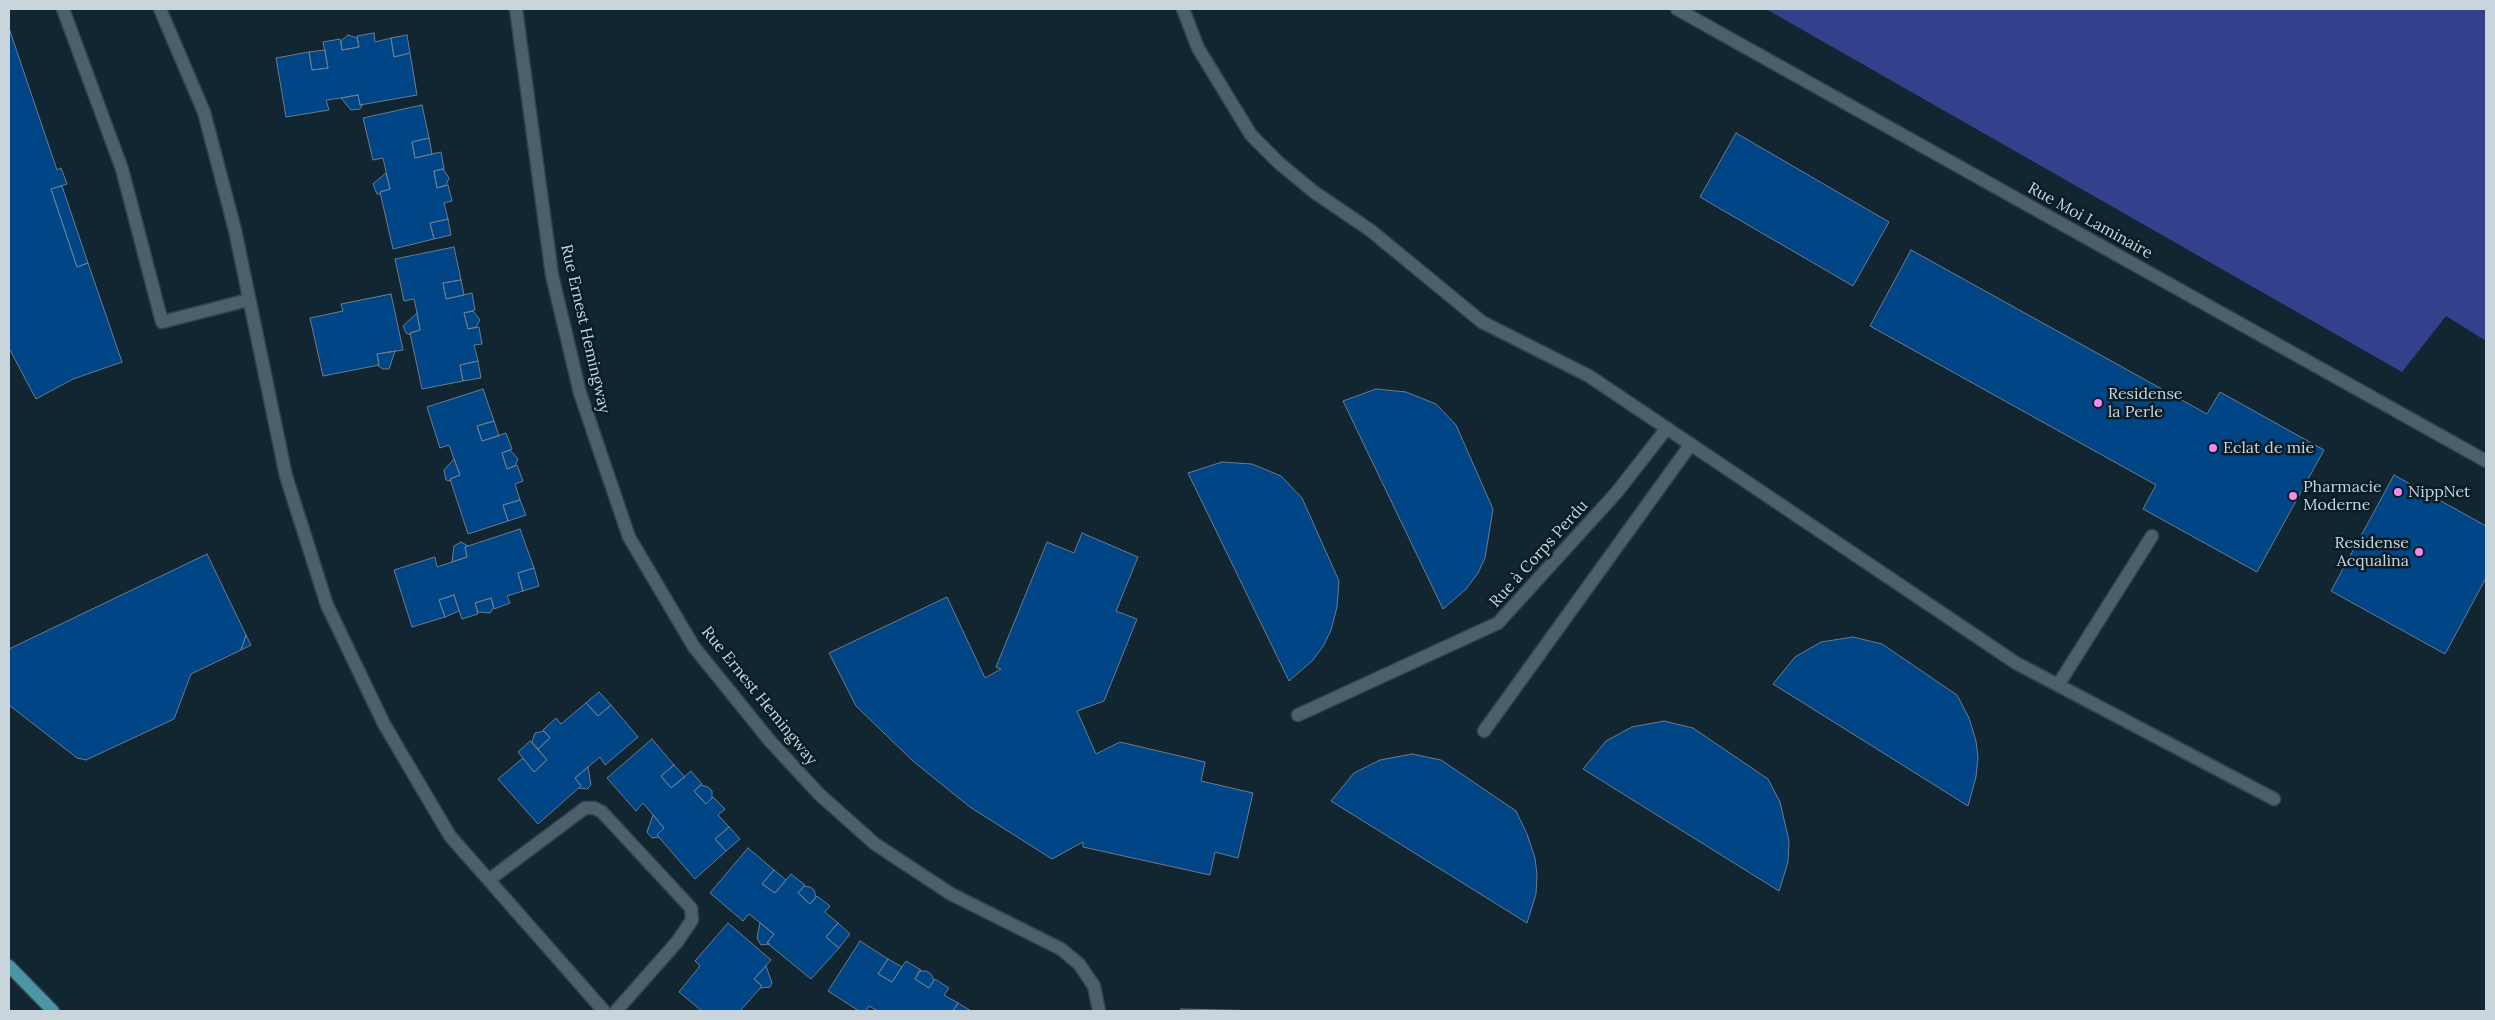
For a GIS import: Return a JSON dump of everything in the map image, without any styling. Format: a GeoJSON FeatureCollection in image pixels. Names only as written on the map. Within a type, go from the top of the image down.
{"type":"FeatureCollection","features":[{"type":"Feature","properties":{"kind":"main road"},"geometry":{"type":"LineString","coordinates":[[9,966],[53,1011]]}},
{"type":"Feature","properties":{"kind":"street"},"geometry":{"type":"LineString","coordinates":[[63,9],[122,169],[162,322],[248,300]]}},
{"type":"Feature","properties":{"kind":"street"},"geometry":{"type":"LineString","coordinates":[[160,9],[204,112],[235,230],[286,476],[327,604],[384,724],[417,784],[450,836],[490,879],[604,1011]]}},
{"type":"Feature","properties":{"kind":"street","name":"Rue Ernest Hemingway"},"geometry":{"type":"LineString","coordinates":[[516,9],[552,275],[580,393],[629,537],[694,647],[770,741],[819,794],[875,844],[951,894],[1061,949],[1079,964],[1094,986],[1099,1011]]}},
{"type":"Feature","properties":{"kind":"street"},"geometry":{"type":"LineString","coordinates":[[1183,9],[1198,48],[1220,87],[1251,135],[1279,163],[1314,192],[1370,230],[1482,322],[1589,376],[2016,663],[2274,799]]}},
{"type":"Feature","properties":{"kind":"street","name":"Rue Moi Laminaire"},"geometry":{"type":"LineString","coordinates":[[1677,9],[2486,461]]}},
{"type":"Feature","properties":{"kind":"street","name":"Rue à Corps Perdu"},"geometry":{"type":"LineString","coordinates":[[1298,715],[1498,624],[1617,492],[1666,428]]}},
{"type":"Feature","properties":{"kind":"street"},"geometry":{"type":"LineString","coordinates":[[1484,731],[1691,444]]}},
{"type":"Feature","properties":{"kind":"street"},"geometry":{"type":"LineString","coordinates":[[2058,685],[2152,536]]}},
{"type":"Feature","properties":{"kind":"street"},"geometry":{"type":"LineString","coordinates":[[490,879],[585,808],[594,808],[602,812],[691,908],[692,920],[677,942],[616,1011]]}},
{"type":"Feature","properties":{"kind":"water"},"geometry":{"type":"Polygon","coordinates":[[[1766,9],[2486,9],[2486,341],[2446,316],[2402,372],[1766,9]]]}},
{"type":"Feature","properties":{"kind":"building"},"geometry":{"type":"Polygon","coordinates":[[[9,28],[57,170],[61,168],[67,184],[51,189],[77,267],[88,263],[122,362],[73,379],[36,399],[9,348],[9,28]]]}},
{"type":"Feature","properties":{"kind":"building"},"geometry":{"type":"Polygon","coordinates":[[[374,33],[375,42],[391,38],[394,57],[410,53],[417,95],[360,105],[358,95],[326,100],[329,110],[286,117],[276,58],[309,52],[312,70],[328,68],[323,42],[340,39],[342,50],[359,47],[357,36],[374,33]]]}},
{"type":"Feature","properties":{"kind":"building"},"geometry":{"type":"Polygon","coordinates":[[[348,35],[357,38],[359,47],[342,50],[341,41],[348,35]]]}},
{"type":"Feature","properties":{"kind":"building"},"geometry":{"type":"Polygon","coordinates":[[[407,35],[410,53],[394,57],[391,38],[407,35]]]}},
{"type":"Feature","properties":{"kind":"building"},"geometry":{"type":"Polygon","coordinates":[[[325,50],[328,68],[312,70],[309,52],[325,50]]]}},
{"type":"Feature","properties":{"kind":"building"},"geometry":{"type":"Polygon","coordinates":[[[358,95],[360,105],[363,104],[360,109],[351,110],[341,98],[358,95]]]}},
{"type":"Feature","properties":{"kind":"building"},"geometry":{"type":"Polygon","coordinates":[[[422,105],[429,138],[412,142],[415,158],[441,152],[444,169],[434,171],[437,188],[448,185],[452,201],[444,203],[448,219],[430,223],[434,239],[393,249],[380,192],[390,189],[383,158],[373,160],[363,118],[422,105]]]}},
{"type":"Feature","properties":{"kind":"building"},"geometry":{"type":"Polygon","coordinates":[[[1736,133],[1889,222],[1853,286],[1700,197],[1736,133]]]}},
{"type":"Feature","properties":{"kind":"building"},"geometry":{"type":"Polygon","coordinates":[[[429,138],[432,154],[415,158],[412,142],[429,138]]]}},
{"type":"Feature","properties":{"kind":"building"},"geometry":{"type":"Polygon","coordinates":[[[443,169],[449,178],[446,185],[437,188],[434,171],[443,169]]]}},
{"type":"Feature","properties":{"kind":"building"},"geometry":{"type":"Polygon","coordinates":[[[386,173],[390,189],[377,194],[373,184],[386,173]]]}},
{"type":"Feature","properties":{"kind":"building"},"geometry":{"type":"Polygon","coordinates":[[[62,186],[88,263],[77,267],[51,189],[62,186]]]}},
{"type":"Feature","properties":{"kind":"building"},"geometry":{"type":"Polygon","coordinates":[[[448,219],[451,235],[434,239],[430,223],[448,219]]]}},
{"type":"Feature","properties":{"kind":"building"},"geometry":{"type":"Polygon","coordinates":[[[454,247],[461,280],[443,283],[446,299],[472,293],[475,310],[464,313],[468,329],[479,327],[482,344],[474,345],[478,361],[460,365],[463,381],[422,389],[410,333],[420,330],[417,313],[414,299],[404,301],[395,259],[454,247]]]}},
{"type":"Feature","properties":{"kind":"building","name":"Residense la Perle"},"geometry":{"type":"Polygon","coordinates":[[[1911,250],[2207,414],[2220,392],[2324,450],[2257,572],[2143,509],[2156,485],[1870,326],[1911,250]]]}},
{"type":"Feature","properties":{"kind":"building"},"geometry":{"type":"Polygon","coordinates":[[[461,280],[464,295],[446,299],[443,283],[461,280]]]}},
{"type":"Feature","properties":{"kind":"building"},"geometry":{"type":"Polygon","coordinates":[[[391,294],[403,350],[377,354],[379,365],[323,376],[310,318],[343,311],[341,304],[391,294]]]}},
{"type":"Feature","properties":{"kind":"building"},"geometry":{"type":"Polygon","coordinates":[[[473,311],[480,320],[476,327],[468,329],[464,313],[473,311]]]}},
{"type":"Feature","properties":{"kind":"building"},"geometry":{"type":"Polygon","coordinates":[[[417,313],[420,330],[410,333],[411,335],[406,333],[403,326],[417,313]]]}},
{"type":"Feature","properties":{"kind":"building"},"geometry":{"type":"Polygon","coordinates":[[[395,351],[389,369],[383,369],[377,365],[379,365],[377,354],[395,351]]]}},
{"type":"Feature","properties":{"kind":"building"},"geometry":{"type":"Polygon","coordinates":[[[478,361],[481,378],[463,381],[460,365],[478,361]]]}},
{"type":"Feature","properties":{"kind":"building"},"geometry":{"type":"Polygon","coordinates":[[[483,389],[494,421],[477,426],[482,441],[506,433],[512,449],[502,453],[507,469],[517,465],[523,481],[515,484],[520,500],[503,505],[508,521],[468,534],[450,479],[460,475],[449,445],[440,448],[427,407],[483,389]]]}},
{"type":"Feature","properties":{"kind":"building"},"geometry":{"type":"Polygon","coordinates":[[[1376,389],[1406,392],[1436,404],[1456,425],[1493,509],[1485,558],[1478,573],[1466,589],[1443,609],[1343,401],[1376,389]]]}},
{"type":"Feature","properties":{"kind":"building"},"geometry":{"type":"Polygon","coordinates":[[[494,421],[499,436],[482,441],[477,426],[494,421]]]}},
{"type":"Feature","properties":{"kind":"building"},"geometry":{"type":"Polygon","coordinates":[[[510,450],[518,459],[515,466],[507,469],[502,453],[510,450]]]}},
{"type":"Feature","properties":{"kind":"building"},"geometry":{"type":"Polygon","coordinates":[[[454,459],[460,475],[450,479],[451,481],[446,480],[444,470],[454,459]]]}},
{"type":"Feature","properties":{"kind":"building"},"geometry":{"type":"Polygon","coordinates":[[[1222,462],[1252,464],[1281,476],[1302,498],[1339,581],[1337,607],[1331,630],[1324,645],[1312,661],[1289,681],[1188,473],[1222,462]]]}},
{"type":"Feature","properties":{"kind":"building","name":"Residense Acqualina"},"geometry":{"type":"Polygon","coordinates":[[[2394,475],[2486,526],[2486,578],[2445,654],[2331,591],[2394,475]]]}},
{"type":"Feature","properties":{"kind":"building"},"geometry":{"type":"Polygon","coordinates":[[[520,500],[526,515],[508,521],[503,505],[520,500]]]}},
{"type":"Feature","properties":{"kind":"building"},"geometry":{"type":"Polygon","coordinates":[[[520,529],[534,568],[518,573],[523,591],[507,596],[510,603],[494,609],[491,598],[475,603],[478,614],[462,619],[454,595],[439,600],[445,617],[412,627],[394,570],[435,557],[437,567],[467,557],[465,547],[520,529]]]}},
{"type":"Feature","properties":{"kind":"building"},"geometry":{"type":"Polygon","coordinates":[[[1082,533],[1138,557],[1116,611],[1137,619],[1104,701],[1077,711],[1096,754],[1120,742],[1205,762],[1201,781],[1253,793],[1238,858],[1215,852],[1210,875],[1083,847],[1083,842],[1052,859],[970,807],[914,762],[856,706],[829,653],[947,597],[985,678],[1001,669],[996,667],[1047,542],[1074,553],[1082,533]]]}},
{"type":"Feature","properties":{"kind":"building"},"geometry":{"type":"Polygon","coordinates":[[[461,542],[468,546],[465,547],[467,557],[452,562],[454,546],[461,542]]]}},
{"type":"Feature","properties":{"kind":"building"},"geometry":{"type":"Polygon","coordinates":[[[207,554],[246,635],[241,650],[191,674],[174,719],[86,760],[77,758],[9,705],[9,649],[207,554]]]}},
{"type":"Feature","properties":{"kind":"building"},"geometry":{"type":"Polygon","coordinates":[[[534,568],[539,586],[523,591],[518,573],[534,568]]]}},
{"type":"Feature","properties":{"kind":"building"},"geometry":{"type":"Polygon","coordinates":[[[454,595],[459,611],[445,617],[439,600],[454,595]]]}},
{"type":"Feature","properties":{"kind":"building"},"geometry":{"type":"Polygon","coordinates":[[[491,598],[494,607],[490,613],[478,612],[475,603],[491,598]]]}},
{"type":"Feature","properties":{"kind":"building"},"geometry":{"type":"Polygon","coordinates":[[[246,635],[251,645],[241,650],[246,635]]]}},
{"type":"Feature","properties":{"kind":"building"},"geometry":{"type":"Polygon","coordinates":[[[1853,637],[1882,644],[1957,695],[1969,718],[1976,741],[1978,757],[1976,777],[1968,806],[1773,684],[1795,657],[1821,642],[1853,637]]]}},
{"type":"Feature","properties":{"kind":"building"},"geometry":{"type":"Polygon","coordinates":[[[599,692],[611,705],[598,716],[586,703],[599,692]]]}},
{"type":"Feature","properties":{"kind":"building"},"geometry":{"type":"Polygon","coordinates":[[[586,703],[598,716],[611,705],[638,737],[605,765],[600,757],[575,778],[581,786],[538,824],[498,779],[523,758],[534,772],[547,760],[538,749],[550,738],[543,730],[556,718],[561,724],[586,703]]]}},
{"type":"Feature","properties":{"kind":"building"},"geometry":{"type":"Polygon","coordinates":[[[1664,721],[1693,728],[1768,779],[1780,802],[1789,841],[1788,862],[1779,891],[1583,769],[1606,741],[1632,727],[1664,721]]]}},
{"type":"Feature","properties":{"kind":"building"},"geometry":{"type":"Polygon","coordinates":[[[544,731],[550,738],[538,749],[532,742],[535,733],[544,731]]]}},
{"type":"Feature","properties":{"kind":"building"},"geometry":{"type":"Polygon","coordinates":[[[652,739],[674,765],[661,776],[671,788],[691,771],[702,784],[694,791],[706,804],[713,797],[725,809],[718,815],[729,827],[715,839],[726,851],[695,879],[657,835],[664,828],[643,803],[636,811],[607,778],[652,739]]]}},
{"type":"Feature","properties":{"kind":"building"},"geometry":{"type":"Polygon","coordinates":[[[530,741],[547,760],[534,772],[518,752],[530,741]]]}},
{"type":"Feature","properties":{"kind":"building"},"geometry":{"type":"Polygon","coordinates":[[[1412,754],[1441,760],[1516,811],[1527,834],[1535,858],[1537,874],[1536,894],[1527,923],[1331,801],[1354,773],[1380,760],[1412,754]]]}},
{"type":"Feature","properties":{"kind":"building"},"geometry":{"type":"Polygon","coordinates":[[[674,765],[685,777],[671,788],[661,776],[674,765]]]}},
{"type":"Feature","properties":{"kind":"building"},"geometry":{"type":"Polygon","coordinates":[[[588,767],[591,785],[587,789],[579,788],[581,786],[575,778],[588,767]]]}},
{"type":"Feature","properties":{"kind":"building"},"geometry":{"type":"Polygon","coordinates":[[[701,785],[708,787],[712,791],[712,798],[706,804],[694,791],[701,785]]]}},
{"type":"Feature","properties":{"kind":"building"},"geometry":{"type":"Polygon","coordinates":[[[653,815],[664,828],[657,835],[659,837],[652,838],[647,832],[653,815]]]}},
{"type":"Feature","properties":{"kind":"building"},"geometry":{"type":"Polygon","coordinates":[[[729,827],[740,839],[726,851],[715,839],[729,827]]]}},
{"type":"Feature","properties":{"kind":"building"},"geometry":{"type":"Polygon","coordinates":[[[748,848],[774,870],[762,884],[775,893],[791,874],[805,885],[798,893],[810,904],[817,896],[830,906],[825,912],[838,923],[826,937],[839,948],[811,979],[767,943],[774,934],[749,914],[743,921],[710,893],[748,848]]]}},
{"type":"Feature","properties":{"kind":"building"},"geometry":{"type":"Polygon","coordinates":[[[774,870],[786,880],[775,893],[762,884],[774,870]]]}},
{"type":"Feature","properties":{"kind":"building"},"geometry":{"type":"Polygon","coordinates":[[[804,886],[814,890],[816,897],[810,904],[798,893],[804,886]]]}},
{"type":"Feature","properties":{"kind":"building"},"geometry":{"type":"Polygon","coordinates":[[[728,923],[771,960],[754,979],[762,986],[740,1011],[702,1011],[679,992],[700,966],[695,961],[728,923]]]}},
{"type":"Feature","properties":{"kind":"building"},"geometry":{"type":"Polygon","coordinates":[[[760,923],[774,934],[767,943],[770,944],[761,945],[757,938],[760,923]]]}},
{"type":"Feature","properties":{"kind":"building"},"geometry":{"type":"Polygon","coordinates":[[[838,923],[850,934],[839,948],[826,937],[838,923]]]}},
{"type":"Feature","properties":{"kind":"building"},"geometry":{"type":"Polygon","coordinates":[[[860,941],[888,959],[878,974],[892,982],[906,961],[921,970],[915,979],[929,988],[935,979],[949,988],[944,995],[958,1003],[953,1011],[878,1011],[869,1006],[866,1011],[859,1011],[828,991],[860,941]]]}},
{"type":"Feature","properties":{"kind":"building"},"geometry":{"type":"Polygon","coordinates":[[[888,959],[902,967],[892,982],[878,974],[888,959]]]}},
{"type":"Feature","properties":{"kind":"building"},"geometry":{"type":"Polygon","coordinates":[[[766,966],[772,983],[770,987],[760,988],[762,986],[754,979],[766,966]]]}},
{"type":"Feature","properties":{"kind":"building"},"geometry":{"type":"Polygon","coordinates":[[[919,971],[926,971],[931,974],[934,980],[929,988],[915,979],[919,971]]]}},
{"type":"Feature","properties":{"kind":"building"},"geometry":{"type":"Polygon","coordinates":[[[958,1003],[971,1011],[953,1011],[958,1003]]]}},
{"type":"Feature","properties":{"kind":"building"},"geometry":{"type":"Polygon","coordinates":[[[1181,1009],[1263,1011],[1181,1011],[1181,1009]]]}},
{"type":"Feature","properties":{"kind":"place","name":"Residense la Perle"},"geometry":{"type":"Point","coordinates":[2098,403]}},
{"type":"Feature","properties":{"kind":"place","name":"Eclat de mie"},"geometry":{"type":"Point","coordinates":[2213,448]}},
{"type":"Feature","properties":{"kind":"place","name":"NippNet"},"geometry":{"type":"Point","coordinates":[2398,492]}},
{"type":"Feature","properties":{"kind":"place","name":"Pharmacie Moderne"},"geometry":{"type":"Point","coordinates":[2293,496]}},
{"type":"Feature","properties":{"kind":"place","name":"Residense Acqualina"},"geometry":{"type":"Point","coordinates":[2419,552]}}]}
